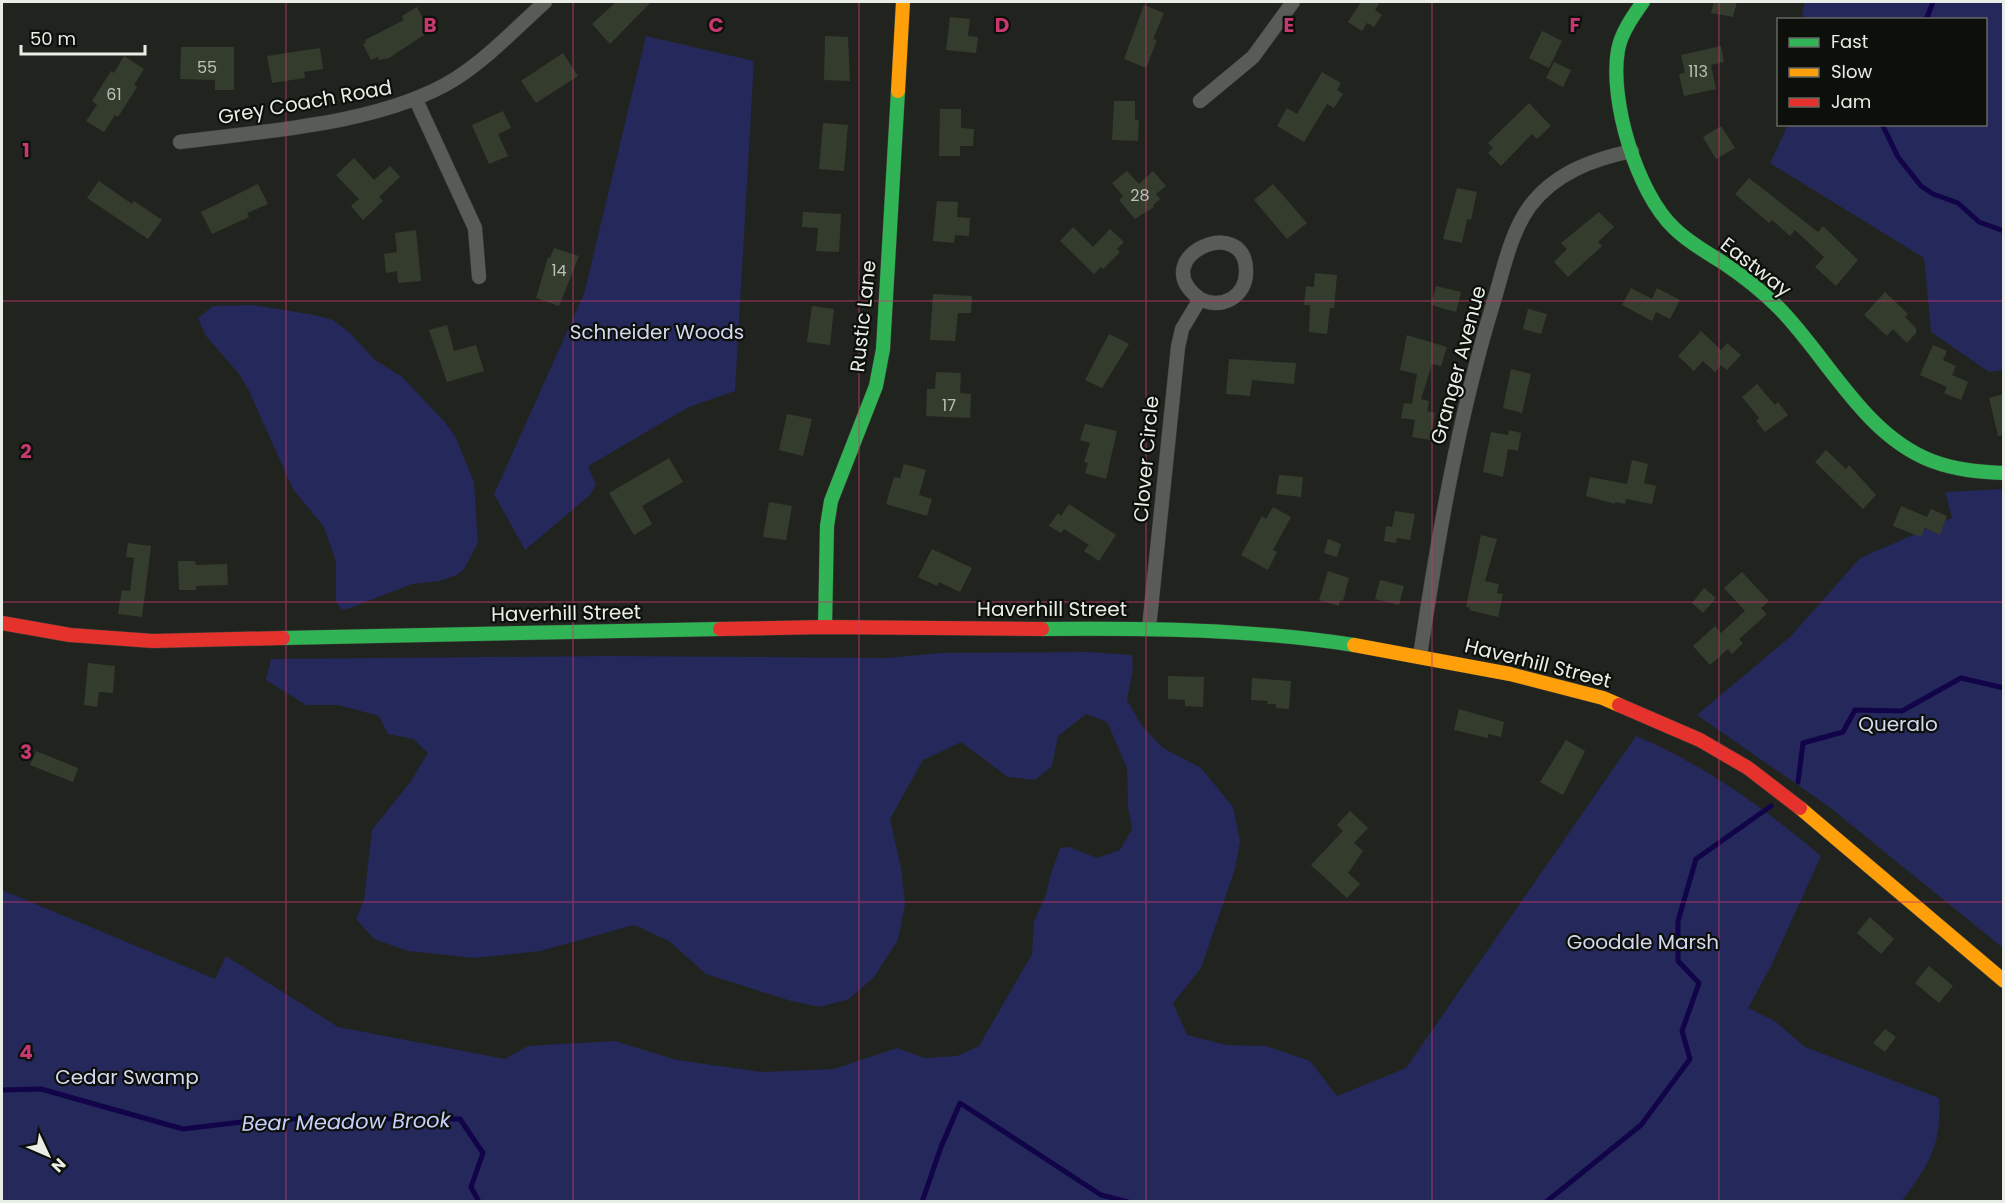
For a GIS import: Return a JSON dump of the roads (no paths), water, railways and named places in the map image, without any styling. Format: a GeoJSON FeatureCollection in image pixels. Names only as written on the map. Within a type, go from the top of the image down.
{"type":"FeatureCollection","features":[{"type":"Feature","properties":{"kind":"street","name":"Grey Coach Road"},"geometry":{"type":"LineString","coordinates":[[180,142],[351,117],[416,100],[469,69],[545,2]]}},
{"type":"Feature","properties":{"kind":"street","name":"Rustic Lane"},"geometry":{"type":"LineString","coordinates":[[825,627],[827,526],[831,501],[876,386],[883,349],[903,2]]}},
{"type":"Feature","properties":{"kind":"street"},"geometry":{"type":"LineString","coordinates":[[1200,101],[1253,57],[1293,2]]}},
{"type":"Feature","properties":{"kind":"street","name":"Eastway"},"geometry":{"type":"LineString","coordinates":[[1643,2],[1622,38],[1616,65],[1622,108],[1632,151],[1651,199],[1671,226],[1729,267],[1789,318],[1878,426],[1897,442],[1940,463],[1975,471],[2004,472]]}},
{"type":"Feature","properties":{"kind":"street"},"geometry":{"type":"LineString","coordinates":[[416,100],[475,228],[479,277]]}},
{"type":"Feature","properties":{"kind":"street","name":"Granger Avenue"},"geometry":{"type":"LineString","coordinates":[[1420,656],[1461,423],[1482,340],[1511,247],[1529,208],[1549,186],[1592,161],[1632,151]]}},
{"type":"Feature","properties":{"kind":"street"},"geometry":{"type":"LineString","coordinates":[[1220,242],[1233,247],[1241,256],[1246,268],[1245,280],[1240,292],[1230,300],[1218,303],[1200,299],[1190,290],[1185,279],[1186,265],[1191,254],[1207,243],[1220,242]]}},
{"type":"Feature","properties":{"kind":"street","name":"Clover Circle"},"geometry":{"type":"LineString","coordinates":[[1149,628],[1173,371],[1182,329],[1200,299]]}},
{"type":"Feature","properties":{"kind":"street","name":"Haverhill Street"},"geometry":{"type":"LineString","coordinates":[[2,623],[81,636],[153,641],[825,627],[940,630],[1149,628],[1287,636],[1420,656],[1544,682],[1603,698],[1700,740],[1748,768],[1802,810],[2004,981]]}},
{"type":"Feature","properties":{"kind":"waterway"},"geometry":{"type":"LineString","coordinates":[[1927,18],[1933,2]]}},
{"type":"Feature","properties":{"kind":"waterway"},"geometry":{"type":"LineString","coordinates":[[1883,126],[1898,157],[1921,186],[1933,194],[1958,203],[1979,222],[2004,231]]}},
{"type":"Feature","properties":{"kind":"waterway"},"geometry":{"type":"LineString","coordinates":[[1798,782],[1803,743],[1843,732],[1855,710],[1902,711],[1961,678],[2004,688]]}},
{"type":"Feature","properties":{"kind":"waterway"},"geometry":{"type":"LineString","coordinates":[[1546,1202],[1641,1125],[1690,1059],[1682,1031],[1699,983],[1678,961],[1678,921],[1696,859],[1771,806]]}},
{"type":"Feature","properties":{"kind":"waterway","name":"Bear Meadow Brook"},"geometry":{"type":"LineString","coordinates":[[2,1090],[41,1089],[183,1129],[266,1119],[460,1119],[483,1153],[471,1187],[479,1202]]}},
{"type":"Feature","properties":{"kind":"waterway","name":"Bear Meadow Brook"},"geometry":{"type":"LineString","coordinates":[[922,1202],[941,1147],[960,1103],[1101,1195],[1128,1202]]}},
{"type":"Feature","properties":{"kind":"park label","name":"Schneider Woods"},"geometry":{"type":"Point","coordinates":[657,332]}},
{"type":"Feature","properties":{"kind":"park label","name":"Queralo"},"geometry":{"type":"Point","coordinates":[1898,724]}},
{"type":"Feature","properties":{"kind":"park label","name":"Goodale Marsh"},"geometry":{"type":"Point","coordinates":[1643,942]}},
{"type":"Feature","properties":{"kind":"park label","name":"Cedar Swamp"},"geometry":{"type":"Point","coordinates":[127,1077]}}]}
